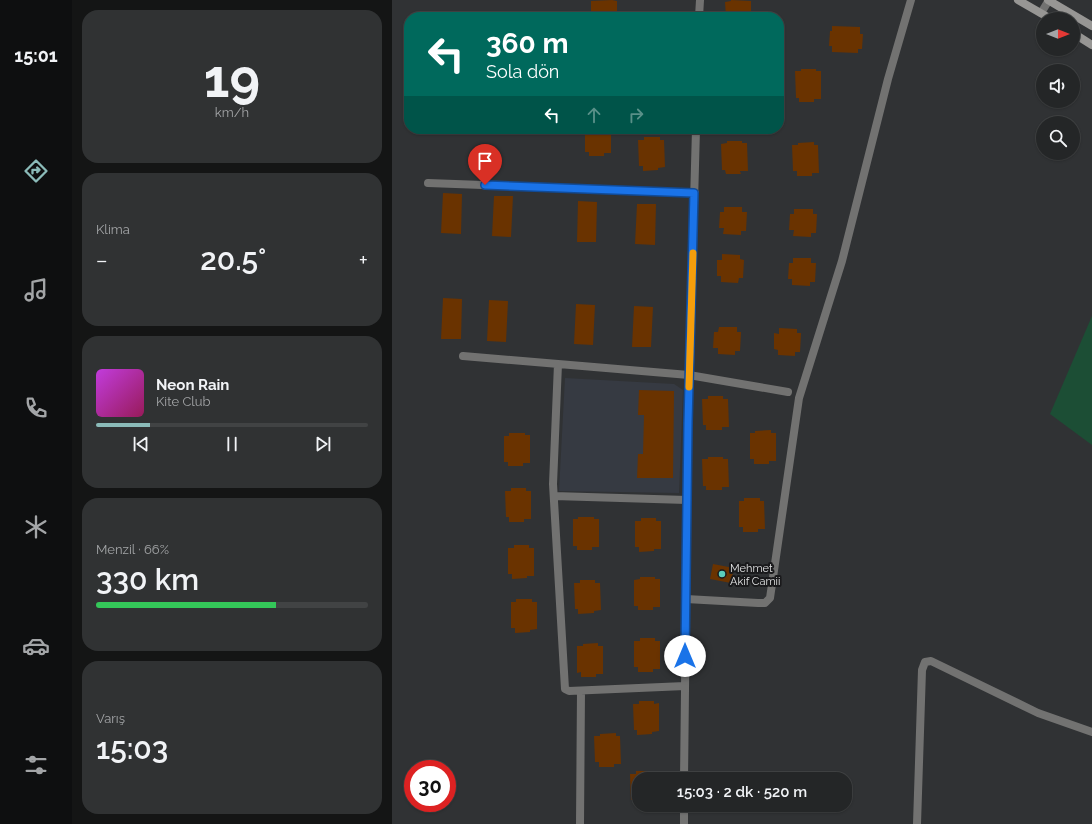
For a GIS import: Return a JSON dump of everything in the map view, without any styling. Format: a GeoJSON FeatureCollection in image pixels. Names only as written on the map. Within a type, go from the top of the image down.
{"type":"FeatureCollection","features":[{"type":"Feature","properties":{"kind":"main road"},"geometry":{"type":"LineString","coordinates":[[1018,0],[1039,12]]}},
{"type":"Feature","properties":{"kind":"main road"},"geometry":{"type":"LineString","coordinates":[[1049,0],[1092,26]]}},
{"type":"Feature","properties":{"kind":"main road"},"geometry":{"type":"LineString","coordinates":[[1080,37],[1092,45]]}},
{"type":"Feature","properties":{"kind":"street"},"geometry":{"type":"LineString","coordinates":[[699,12],[700,0]]}},
{"type":"Feature","properties":{"kind":"street"},"geometry":{"type":"LineString","coordinates":[[686,599],[758,604],[765,603],[770,598],[799,398],[842,261],[888,79],[911,0]]}},
{"type":"Feature","properties":{"kind":"street"},"geometry":{"type":"LineString","coordinates":[[1042,12],[1049,0]]}},
{"type":"Feature","properties":{"kind":"street"},"geometry":{"type":"LineString","coordinates":[[684,772],[689,374],[696,134]]}},
{"type":"Feature","properties":{"kind":"street"},"geometry":{"type":"LineString","coordinates":[[428,183],[694,193]]}},
{"type":"Feature","properties":{"kind":"street"},"geometry":{"type":"LineString","coordinates":[[463,356],[689,374],[788,392]]}},
{"type":"Feature","properties":{"kind":"street"},"geometry":{"type":"LineString","coordinates":[[558,364],[554,496],[565,689],[569,691],[581,691],[685,686]]}},
{"type":"Feature","properties":{"kind":"street"},"geometry":{"type":"LineString","coordinates":[[554,496],[687,500]]}},
{"type":"Feature","properties":{"kind":"street"},"geometry":{"type":"LineString","coordinates":[[917,824],[922,670],[925,662],[931,661],[1038,713],[1092,732]]}},
{"type":"Feature","properties":{"kind":"street"},"geometry":{"type":"LineString","coordinates":[[580,824],[581,691]]}},
{"type":"Feature","properties":{"kind":"street"},"geometry":{"type":"LineString","coordinates":[[684,812],[684,824]]}},
{"type":"Feature","properties":{"kind":"shaded area"},"geometry":{"type":"Polygon","coordinates":[[[565,378],[674,384],[683,390],[679,493],[559,491],[565,378]]]}},
{"type":"Feature","properties":{"kind":"green space"},"geometry":{"type":"Polygon","coordinates":[[[1092,316],[1092,445],[1050,414],[1092,316]]]}},
{"type":"Feature","properties":{"kind":"building"},"geometry":{"type":"Polygon","coordinates":[[[591,1],[617,1],[617,12],[591,12],[591,1]]]}},
{"type":"Feature","properties":{"kind":"building"},"geometry":{"type":"Polygon","coordinates":[[[751,1],[751,12],[726,12],[725,2],[751,1]]]}},
{"type":"Feature","properties":{"kind":"building"},"geometry":{"type":"Polygon","coordinates":[[[832,26],[860,27],[860,34],[863,34],[862,49],[858,49],[858,53],[832,52],[832,46],[829,46],[830,31],[832,31],[832,26]]]}},
{"type":"Feature","properties":{"kind":"building"},"geometry":{"type":"Polygon","coordinates":[[[801,69],[816,69],[816,71],[821,71],[821,99],[814,99],[814,102],[799,102],[799,98],[796,98],[795,71],[801,71],[801,69]]]}},
{"type":"Feature","properties":{"kind":"building"},"geometry":{"type":"Polygon","coordinates":[[[585,134],[611,134],[611,153],[604,153],[604,156],[589,156],[589,152],[585,152],[585,134]]]}},
{"type":"Feature","properties":{"kind":"building"},"geometry":{"type":"Polygon","coordinates":[[[644,137],[660,137],[660,140],[664,140],[665,167],[658,168],[658,170],[643,171],[643,166],[639,166],[638,140],[644,140],[644,137]]]}},
{"type":"Feature","properties":{"kind":"building"},"geometry":{"type":"Polygon","coordinates":[[[727,141],[742,141],[742,143],[747,143],[748,171],[740,171],[741,174],[726,174],[725,170],[722,170],[721,144],[727,143],[727,141]]]}},
{"type":"Feature","properties":{"kind":"building"},"geometry":{"type":"Polygon","coordinates":[[[814,142],[814,145],[818,145],[819,173],[812,173],[812,176],[797,176],[797,171],[793,171],[792,145],[814,142]]]}},
{"type":"Feature","properties":{"kind":"building"},"geometry":{"type":"Polygon","coordinates":[[[443,193],[462,194],[461,234],[441,233],[443,193]]]}},
{"type":"Feature","properties":{"kind":"building"},"geometry":{"type":"Polygon","coordinates":[[[494,196],[513,196],[511,237],[492,236],[494,196]]]}},
{"type":"Feature","properties":{"kind":"building"},"geometry":{"type":"Polygon","coordinates":[[[578,201],[597,202],[596,242],[577,242],[578,201]]]}},
{"type":"Feature","properties":{"kind":"building"},"geometry":{"type":"Polygon","coordinates":[[[637,204],[656,204],[655,245],[635,244],[637,204]]]}},
{"type":"Feature","properties":{"kind":"building"},"geometry":{"type":"Polygon","coordinates":[[[724,207],[742,207],[742,212],[747,212],[746,231],[741,231],[741,235],[723,234],[724,228],[719,228],[720,212],[724,212],[724,207]]]}},
{"type":"Feature","properties":{"kind":"building"},"geometry":{"type":"Polygon","coordinates":[[[794,209],[813,209],[813,214],[817,214],[816,233],[811,233],[811,237],[793,236],[794,230],[789,230],[790,214],[794,214],[794,209]]]}},
{"type":"Feature","properties":{"kind":"building"},"geometry":{"type":"Polygon","coordinates":[[[722,254],[740,255],[740,259],[744,260],[743,278],[739,278],[738,283],[721,282],[721,276],[717,276],[717,260],[722,260],[722,254]]]}},
{"type":"Feature","properties":{"kind":"building"},"geometry":{"type":"Polygon","coordinates":[[[793,258],[811,258],[811,263],[816,263],[815,282],[810,282],[810,286],[792,285],[792,279],[788,279],[789,263],[793,263],[793,258]]]}},
{"type":"Feature","properties":{"kind":"building"},"geometry":{"type":"Polygon","coordinates":[[[443,298],[462,299],[461,339],[441,339],[443,298]]]}},
{"type":"Feature","properties":{"kind":"building"},"geometry":{"type":"Polygon","coordinates":[[[489,300],[508,301],[506,342],[487,341],[489,300]]]}},
{"type":"Feature","properties":{"kind":"building"},"geometry":{"type":"Polygon","coordinates":[[[576,304],[595,305],[593,345],[574,344],[576,304]]]}},
{"type":"Feature","properties":{"kind":"building"},"geometry":{"type":"Polygon","coordinates":[[[634,306],[653,307],[651,347],[632,347],[634,306]]]}},
{"type":"Feature","properties":{"kind":"building"},"geometry":{"type":"Polygon","coordinates":[[[719,327],[737,327],[737,332],[741,332],[740,351],[735,351],[735,355],[718,354],[718,348],[713,348],[714,332],[718,332],[719,327]]]}},
{"type":"Feature","properties":{"kind":"building"},"geometry":{"type":"Polygon","coordinates":[[[779,328],[797,329],[797,333],[801,333],[800,352],[795,352],[795,356],[778,355],[778,350],[774,349],[774,333],[779,334],[779,328]]]}},
{"type":"Feature","properties":{"kind":"building"},"geometry":{"type":"Polygon","coordinates":[[[639,390],[674,391],[673,478],[637,478],[638,454],[643,454],[644,415],[638,415],[639,390]]]}},
{"type":"Feature","properties":{"kind":"building"},"geometry":{"type":"Polygon","coordinates":[[[708,396],[723,396],[723,399],[728,399],[729,427],[722,427],[722,430],[706,430],[706,425],[703,425],[702,399],[708,399],[708,396]]]}},
{"type":"Feature","properties":{"kind":"building"},"geometry":{"type":"Polygon","coordinates":[[[771,430],[771,433],[776,433],[776,461],[769,461],[769,464],[754,464],[754,459],[750,459],[750,433],[755,433],[755,431],[771,430]]]}},
{"type":"Feature","properties":{"kind":"building"},"geometry":{"type":"Polygon","coordinates":[[[509,433],[525,433],[525,435],[530,435],[530,463],[523,463],[523,466],[508,466],[508,462],[504,462],[504,436],[509,436],[509,433]]]}},
{"type":"Feature","properties":{"kind":"building"},"geometry":{"type":"Polygon","coordinates":[[[708,457],[723,457],[723,459],[728,459],[729,487],[722,487],[722,490],[706,490],[706,486],[703,486],[702,459],[708,459],[708,457]]]}},
{"type":"Feature","properties":{"kind":"building"},"geometry":{"type":"Polygon","coordinates":[[[511,488],[526,488],[526,491],[531,491],[531,519],[524,519],[524,522],[509,522],[509,517],[506,517],[505,491],[511,491],[511,488]]]}},
{"type":"Feature","properties":{"kind":"building"},"geometry":{"type":"Polygon","coordinates":[[[744,498],[760,498],[760,501],[764,501],[765,529],[758,529],[758,532],[743,532],[743,527],[739,527],[739,501],[744,501],[744,498]]]}},
{"type":"Feature","properties":{"kind":"building"},"geometry":{"type":"Polygon","coordinates":[[[578,517],[594,517],[594,519],[599,519],[599,547],[592,547],[592,550],[577,550],[577,546],[573,546],[573,519],[578,519],[578,517]]]}},
{"type":"Feature","properties":{"kind":"building"},"geometry":{"type":"Polygon","coordinates":[[[641,518],[656,518],[656,521],[661,521],[661,549],[639,552],[639,547],[635,547],[635,521],[641,521],[641,518]]]}},
{"type":"Feature","properties":{"kind":"building"},"geometry":{"type":"Polygon","coordinates":[[[514,545],[529,545],[529,548],[534,548],[534,576],[512,579],[512,574],[508,574],[508,548],[514,548],[514,545]]]}},
{"type":"Feature","properties":{"kind":"building","name":"Mehmet Akif Camii"},"geometry":{"type":"Polygon","coordinates":[[[713,564],[734,568],[731,583],[710,579],[713,564]]]}},
{"type":"Feature","properties":{"kind":"building"},"geometry":{"type":"Polygon","coordinates":[[[640,577],[655,577],[655,579],[660,579],[660,607],[653,607],[653,610],[638,610],[638,606],[634,606],[634,580],[640,579],[640,577]]]}},
{"type":"Feature","properties":{"kind":"building"},"geometry":{"type":"Polygon","coordinates":[[[580,580],[595,580],[595,583],[600,583],[601,610],[594,611],[594,613],[578,614],[578,609],[575,609],[574,583],[580,583],[580,580]]]}},
{"type":"Feature","properties":{"kind":"building"},"geometry":{"type":"Polygon","coordinates":[[[516,599],[532,599],[532,602],[537,602],[537,629],[530,630],[530,632],[515,633],[515,628],[511,628],[511,602],[516,602],[516,599]]]}},
{"type":"Feature","properties":{"kind":"building"},"geometry":{"type":"Polygon","coordinates":[[[640,638],[655,638],[655,641],[660,641],[660,669],[653,669],[653,672],[638,672],[638,667],[634,667],[634,641],[640,641],[640,638]]]}},
{"type":"Feature","properties":{"kind":"building"},"geometry":{"type":"Polygon","coordinates":[[[598,643],[598,646],[603,646],[603,674],[596,674],[596,677],[581,677],[581,672],[577,673],[577,646],[598,643]]]}},
{"type":"Feature","properties":{"kind":"building"},"geometry":{"type":"Polygon","coordinates":[[[639,701],[654,701],[654,704],[659,703],[659,731],[652,732],[652,734],[637,735],[637,730],[634,730],[633,704],[639,704],[639,701]]]}},
{"type":"Feature","properties":{"kind":"building"},"geometry":{"type":"Polygon","coordinates":[[[616,733],[616,736],[620,736],[621,764],[614,764],[614,767],[599,767],[599,762],[595,762],[594,736],[616,733]]]}},
{"type":"Feature","properties":{"kind":"building"},"geometry":{"type":"Polygon","coordinates":[[[636,771],[651,771],[651,772],[636,771]]]}},
{"type":"Feature","properties":{"kind":"building"},"geometry":{"type":"Polygon","coordinates":[[[630,774],[632,774],[632,800],[631,800],[630,774]]]}},
{"type":"Feature","properties":{"kind":"slow traffic"},"geometry":{"type":"LineString","coordinates":[[689,387],[693,253]]}},
{"type":"Feature","properties":{"kind":"place","name":"Mehmet Akif Camii"},"geometry":{"type":"Point","coordinates":[722,574]}},
{"type":"Feature","properties":{"kind":"route"},"geometry":{"type":"LineString","coordinates":[[485,185],[694,193],[688,423],[685,656]]}}]}
